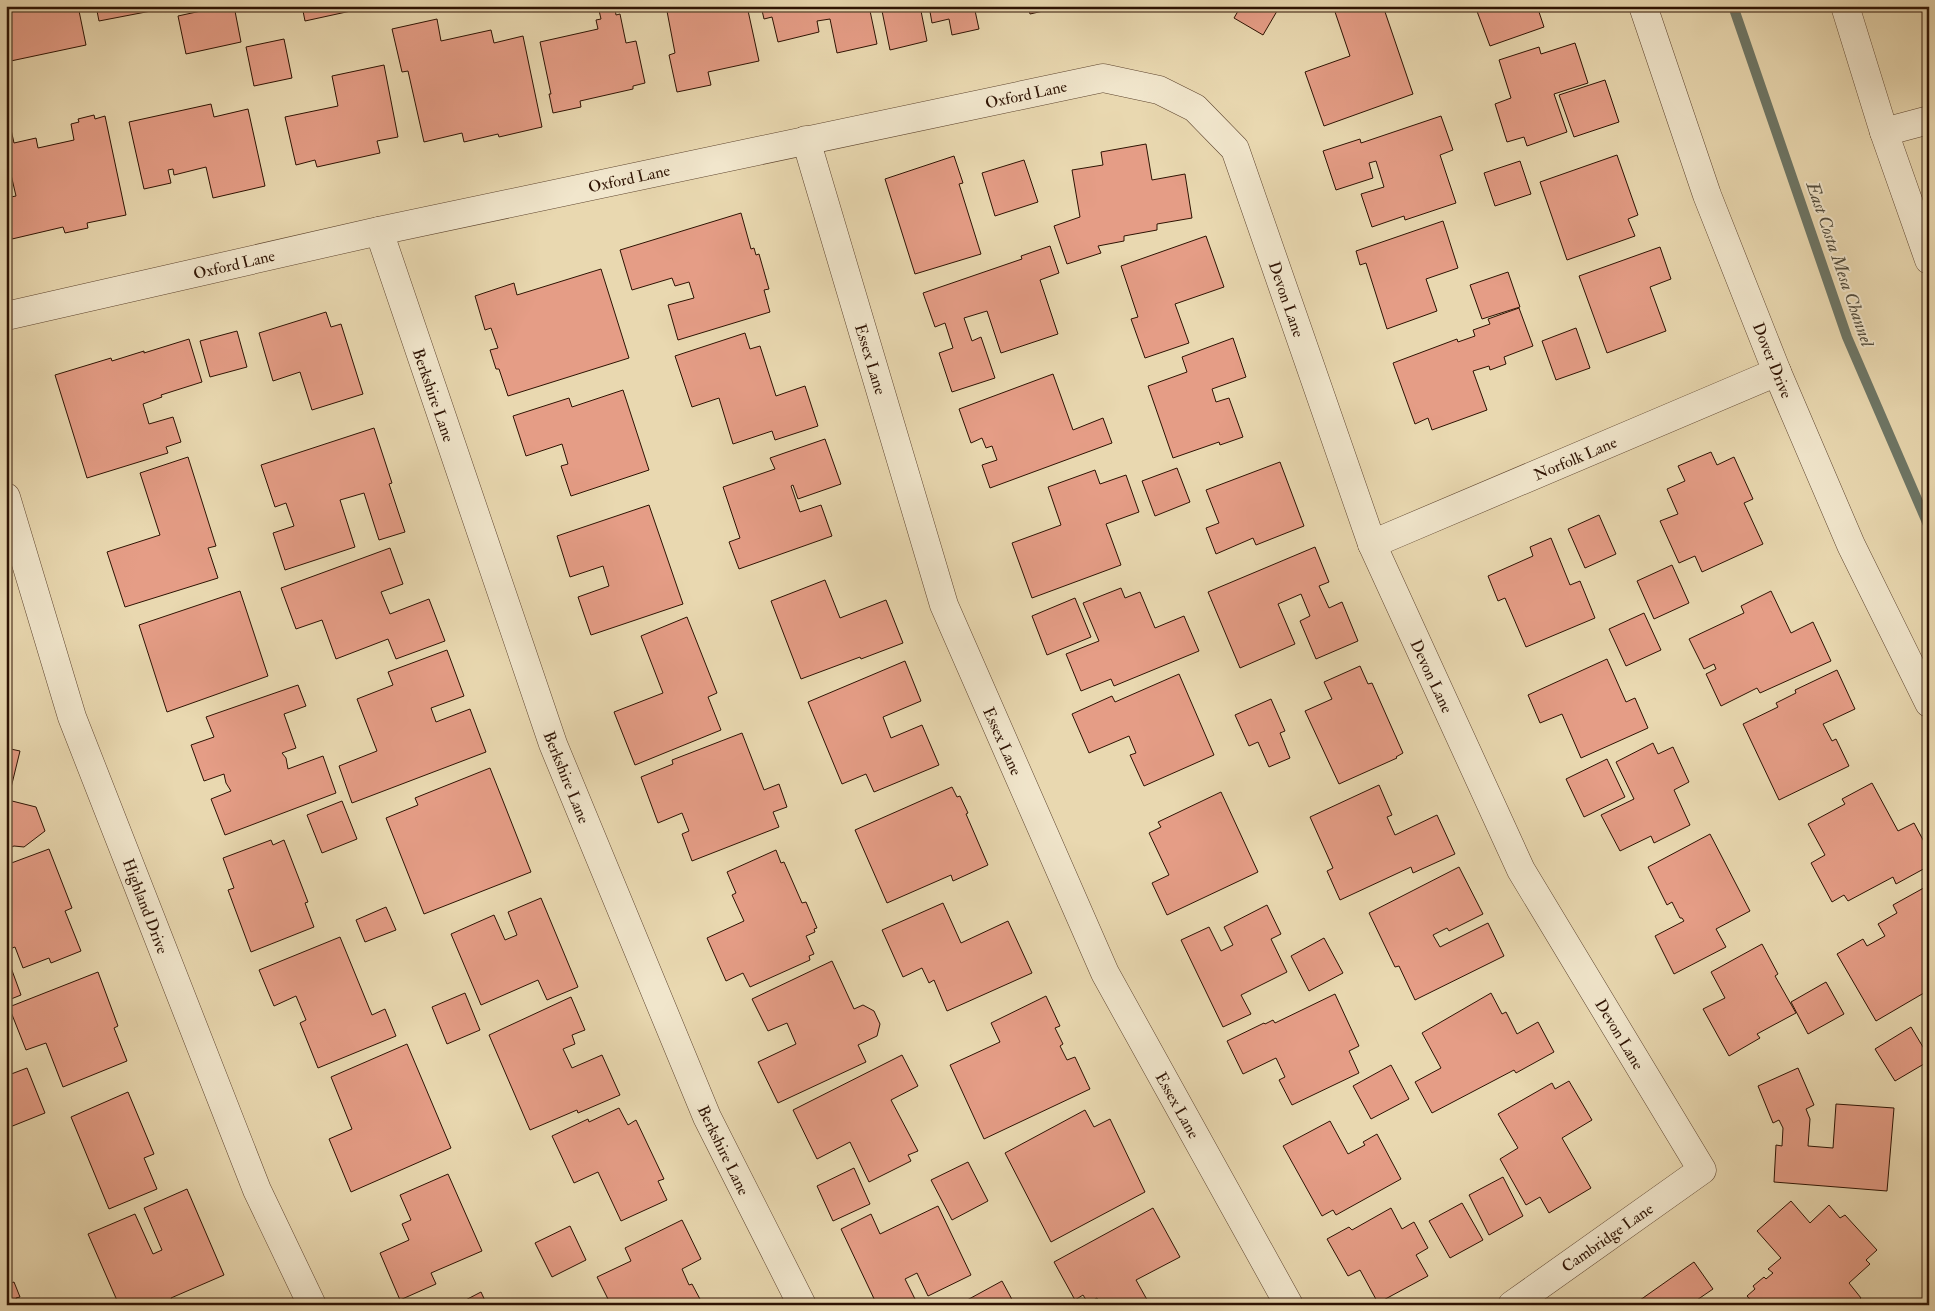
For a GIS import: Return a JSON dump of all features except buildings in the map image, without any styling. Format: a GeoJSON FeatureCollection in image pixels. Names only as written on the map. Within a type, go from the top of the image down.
{"type":"FeatureCollection","features":[{"type":"Feature","properties":{"kind":"street","name":"Dover Drive"},"geometry":{"type":"LineString","coordinates":[[1644,6],[1707,195],[1778,372],[1851,545],[1929,703]]}},
{"type":"Feature","properties":{"kind":"street"},"geometry":{"type":"LineString","coordinates":[[1845,6],[1884,132],[1929,260]]}},
{"type":"Feature","properties":{"kind":"street","name":"Oxford Lane"},"geometry":{"type":"LineString","coordinates":[[6,316],[379,231],[1103,78],[1159,90],[1195,108],[1235,149]]}},
{"type":"Feature","properties":{"kind":"street"},"geometry":{"type":"LineString","coordinates":[[1884,132],[1929,120]]}},
{"type":"Feature","properties":{"kind":"street","name":"Essex Lane"},"geometry":{"type":"LineString","coordinates":[[806,140],[944,605],[1105,973],[1289,1305]]}},
{"type":"Feature","properties":{"kind":"street","name":"Devon Lane"},"geometry":{"type":"LineString","coordinates":[[1235,149],[1372,544],[1521,870],[1702,1170]]}},
{"type":"Feature","properties":{"kind":"street","name":"Berkshire Lane"},"geometry":{"type":"LineString","coordinates":[[379,231],[553,744],[707,1117],[802,1305]]}},
{"type":"Feature","properties":{"kind":"street","name":"Norfolk Lane"},"geometry":{"type":"LineString","coordinates":[[1372,544],[1778,372]]}},
{"type":"Feature","properties":{"kind":"street","name":"Highland Drive"},"geometry":{"type":"LineString","coordinates":[[6,498],[72,718],[256,1190],[312,1305]]}},
{"type":"Feature","properties":{"kind":"street","name":"Cambridge Lane"},"geometry":{"type":"LineString","coordinates":[[1512,1305],[1702,1170]]}},
{"type":"Feature","properties":{"kind":"waterway","name":"East Costa Mesa Channel"},"geometry":{"type":"LineString","coordinates":[[1733,6],[1847,337],[1929,527]]}}]}
